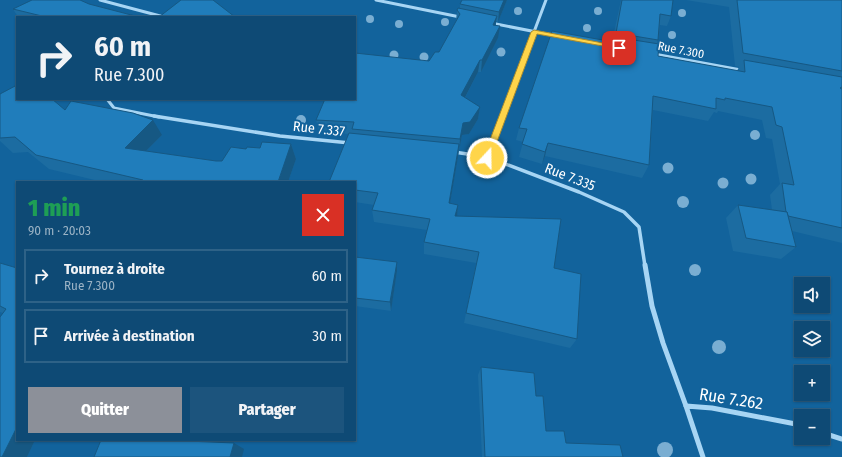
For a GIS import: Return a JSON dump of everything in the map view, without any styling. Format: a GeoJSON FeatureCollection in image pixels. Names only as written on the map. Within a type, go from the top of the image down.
{"type":"FeatureCollection","features":[{"type":"Feature","properties":{"kind":"street"},"geometry":{"type":"LineString","coordinates":[[100,0],[160,16]]}},
{"type":"Feature","properties":{"kind":"street"},"geometry":{"type":"LineString","coordinates":[[376,0],[468,18]]}},
{"type":"Feature","properties":{"kind":"street"},"geometry":{"type":"LineString","coordinates":[[448,152],[487,158],[546,0]]}},
{"type":"Feature","properties":{"kind":"street"},"geometry":{"type":"LineString","coordinates":[[165,16],[169,12]]}},
{"type":"Feature","properties":{"kind":"street"},"geometry":{"type":"LineString","coordinates":[[490,23],[565,38]]}},
{"type":"Feature","properties":{"kind":"street","name":"Rue 7.300"},"geometry":{"type":"LineString","coordinates":[[650,53],[742,70]]}},
{"type":"Feature","properties":{"kind":"street","name":"Rue 7.337"},"geometry":{"type":"LineString","coordinates":[[108,100],[114,108],[175,120],[280,136],[358,144]]}},
{"type":"Feature","properties":{"kind":"street","name":"Rue 7.335"},"geometry":{"type":"LineString","coordinates":[[487,158],[579,192],[624,212],[639,227],[652,306],[663,343],[686,406]]}},
{"type":"Feature","properties":{"kind":"street","name":"Rue 7.262"},"geometry":{"type":"LineString","coordinates":[[702,457],[686,406],[712,408],[794,424]]}},
{"type":"Feature","properties":{"kind":"street"},"geometry":{"type":"LineString","coordinates":[[830,435],[842,439]]}},
{"type":"Feature","properties":{"kind":"building"},"geometry":{"type":"Polygon","coordinates":[[[32,0],[80,0],[89,4],[135,16],[42,16],[13,9],[32,0]]]}},
{"type":"Feature","properties":{"kind":"building"},"geometry":{"type":"Polygon","coordinates":[[[181,0],[213,0],[234,16],[160,16],[181,0]]]}},
{"type":"Feature","properties":{"kind":"building"},"geometry":{"type":"Polygon","coordinates":[[[462,0],[504,0],[499,12],[460,4],[462,0]]]}},
{"type":"Feature","properties":{"kind":"building"},"geometry":{"type":"Polygon","coordinates":[[[622,0],[673,0],[671,16],[660,14],[658,40],[616,33],[622,0]]]}},
{"type":"Feature","properties":{"kind":"building"},"geometry":{"type":"Polygon","coordinates":[[[737,0],[842,0],[842,71],[743,53],[737,0]]]}},
{"type":"Feature","properties":{"kind":"building"},"geometry":{"type":"Polygon","coordinates":[[[458,8],[497,16],[493,25],[500,26],[461,95],[480,107],[470,122],[463,123],[460,139],[352,129],[354,122],[316,120],[325,100],[356,100],[356,53],[429,61],[435,52],[439,52],[460,14],[457,10],[458,8]]]}},
{"type":"Feature","properties":{"kind":"building"},"geometry":{"type":"Polygon","coordinates":[[[552,31],[614,42],[615,37],[659,44],[658,56],[745,72],[744,60],[842,77],[842,87],[840,88],[842,89],[842,228],[788,216],[786,212],[782,183],[794,185],[782,127],[776,125],[772,107],[725,98],[725,100],[716,98],[716,109],[653,96],[649,165],[548,143],[545,152],[522,144],[527,129],[519,128],[552,31]]]}},
{"type":"Feature","properties":{"kind":"building"},"geometry":{"type":"Polygon","coordinates":[[[16,86],[16,100],[53,100],[65,110],[71,101],[133,113],[153,120],[125,148],[222,161],[231,147],[246,149],[247,147],[260,148],[262,142],[291,144],[278,181],[142,181],[36,155],[15,137],[0,138],[0,94],[16,86]]]}},
{"type":"Feature","properties":{"kind":"building"},"geometry":{"type":"Polygon","coordinates":[[[349,133],[459,144],[449,203],[458,205],[455,216],[561,219],[554,268],[581,274],[577,339],[466,313],[479,252],[424,242],[430,219],[372,210],[378,193],[356,190],[356,181],[329,181],[349,133]]]}},
{"type":"Feature","properties":{"kind":"building"},"geometry":{"type":"Polygon","coordinates":[[[738,205],[787,212],[796,247],[746,238],[738,205]]]}},
{"type":"Feature","properties":{"kind":"building"},"geometry":{"type":"Polygon","coordinates":[[[356,257],[397,262],[390,302],[356,298],[356,257]]]}},
{"type":"Feature","properties":{"kind":"building"},"geometry":{"type":"Polygon","coordinates":[[[0,263],[16,268],[16,429],[2,457],[0,457],[0,317],[6,309],[0,306],[0,263]]]}},
{"type":"Feature","properties":{"kind":"building"},"geometry":{"type":"Polygon","coordinates":[[[481,367],[534,373],[536,396],[543,396],[546,431],[564,431],[566,443],[620,445],[623,457],[485,457],[481,367]]]}},
{"type":"Feature","properties":{"kind":"building"},"geometry":{"type":"Polygon","coordinates":[[[101,441],[187,441],[234,443],[230,457],[94,457],[101,441]]]}},
{"type":"Feature","properties":{"kind":"route"},"geometry":{"type":"LineString","coordinates":[[487,158],[534,32],[619,48]]}}]}
